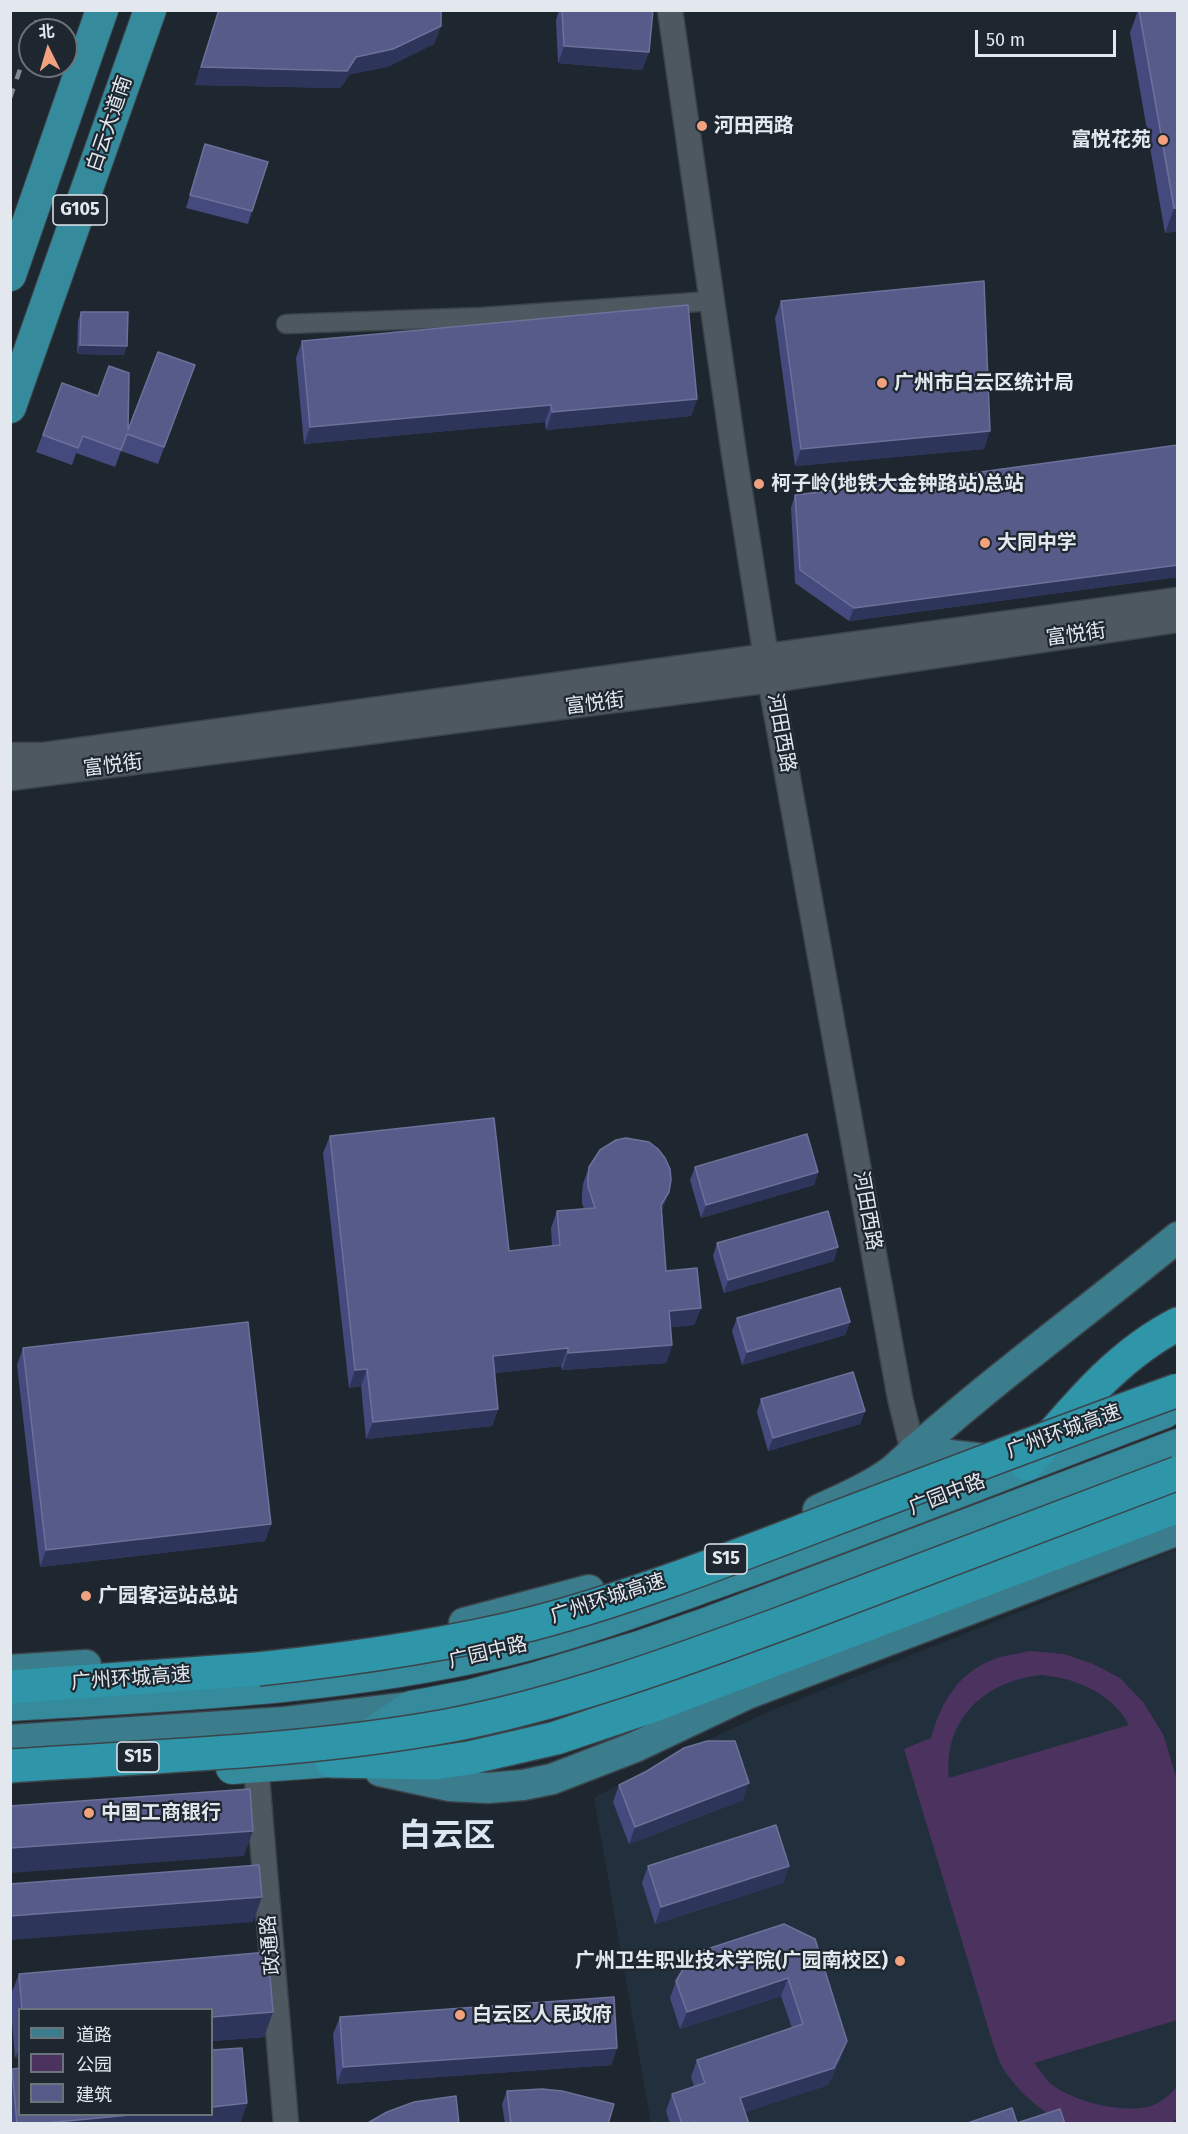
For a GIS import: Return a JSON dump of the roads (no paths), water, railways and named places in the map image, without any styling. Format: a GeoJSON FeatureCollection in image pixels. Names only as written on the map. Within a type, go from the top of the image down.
{"type":"FeatureCollection","features":[{"type":"Feature","properties":{"kind":"highway","name":"G105"},"geometry":{"type":"LineString","coordinates":[[10,275],[102,10]]}},
{"type":"Feature","properties":{"kind":"highway","name":"白云大道南"},"geometry":{"type":"LineString","coordinates":[[10,407],[150,11]]}},
{"type":"Feature","properties":{"kind":"highway"},"geometry":{"type":"LineString","coordinates":[[1027,1464],[1091,1390],[1128,1357],[1178,1324]]}},
{"type":"Feature","properties":{"kind":"highway","name":"广州环城高速"},"geometry":{"type":"LineString","coordinates":[[10,1687],[258,1669],[350,1659],[534,1623],[587,1608],[677,1577],[1178,1390]]}},
{"type":"Feature","properties":{"kind":"highway","name":"广园中路"},"geometry":{"type":"LineString","coordinates":[[10,1705],[257,1689],[341,1680],[448,1662],[554,1637],[676,1597],[795,1554],[1178,1407]]}},
{"type":"Feature","properties":{"kind":"highway","name":"广园中路"},"geometry":{"type":"LineString","coordinates":[[411,1707],[469,1696],[601,1659],[711,1622],[1178,1445]]}},
{"type":"Feature","properties":{"kind":"highway","name":"S15"},"geometry":{"type":"LineString","coordinates":[[10,1766],[325,1743],[448,1725],[524,1708],[593,1689],[731,1641],[1178,1473]]}},
{"type":"Feature","properties":{"kind":"highway"},"geometry":{"type":"LineString","coordinates":[[10,1759],[54,1779],[332,1761],[434,1763],[522,1748],[654,1705],[1178,1506]]}},
{"type":"Feature","properties":{"kind":"highway"},"geometry":{"type":"LineString","coordinates":[[332,1761],[411,1707]]}},
{"type":"Feature","properties":{"kind":"main road"},"geometry":{"type":"LineString","coordinates":[[10,1670],[295,1650],[412,1634],[564,1598],[732,1542],[848,1497],[876,1482],[1004,1375],[1178,1237]]}},
{"type":"Feature","properties":{"kind":"main road"},"geometry":{"type":"LineString","coordinates":[[913,1451],[1027,1464]]}},
{"type":"Feature","properties":{"kind":"main road"},"geometry":{"type":"LineString","coordinates":[[601,1659],[656,1659],[713,1653],[780,1636],[942,1578],[1178,1487]]}},
{"type":"Feature","properties":{"kind":"main road"},"geometry":{"type":"LineString","coordinates":[[234,1726],[332,1761],[450,1786],[488,1788],[523,1785],[552,1779],[634,1747],[747,1694],[1178,1530]]}},
{"type":"Feature","properties":{"kind":"main road"},"geometry":{"type":"LineString","coordinates":[[732,1542],[795,1554]]}},
{"type":"Feature","properties":{"kind":"main road"},"geometry":{"type":"LineString","coordinates":[[842,1573],[942,1578]]}},
{"type":"Feature","properties":{"kind":"main road"},"geometry":{"type":"LineString","coordinates":[[341,1680],[412,1634]]}},
{"type":"Feature","properties":{"kind":"main road","name":"广园中路"},"geometry":{"type":"LineString","coordinates":[[10,1740],[234,1726],[411,1707]]}},
{"type":"Feature","properties":{"kind":"main road"},"geometry":{"type":"LineString","coordinates":[[10,1782],[54,1779]]}},
{"type":"Feature","properties":{"kind":"street","name":"河田西路"},"geometry":{"type":"LineString","coordinates":[[670,10],[769,668],[898,1387],[913,1451]]}},
{"type":"Feature","properties":{"kind":"street"},"geometry":{"type":"LineString","coordinates":[[286,324],[482,317],[712,301]]}},
{"type":"Feature","properties":{"kind":"street","name":"富悦街"},"geometry":{"type":"LineString","coordinates":[[939,644],[1178,600]]}},
{"type":"Feature","properties":{"kind":"street","name":"富悦街"},"geometry":{"type":"LineString","coordinates":[[10,778],[939,644],[1178,620]]}},
{"type":"Feature","properties":{"kind":"street","name":"富悦街"},"geometry":{"type":"LineString","coordinates":[[10,755],[56,753],[769,668]]}},
{"type":"Feature","properties":{"kind":"street","name":"政通路"},"geometry":{"type":"LineString","coordinates":[[256,1766],[286,2124]]}},
{"type":"Feature","properties":{"kind":"railway"},"geometry":{"type":"LineString","coordinates":[[38,18],[40,10]]}},
{"type":"Feature","properties":{"kind":"railway"},"geometry":{"type":"LineString","coordinates":[[10,98],[18,75]]}},
{"type":"Feature","properties":{"kind":"place","name":"河田西路"},"geometry":{"type":"Point","coordinates":[702,126]}},
{"type":"Feature","properties":{"kind":"place","name":"富悦花苑"},"geometry":{"type":"Point","coordinates":[1163,140]}},
{"type":"Feature","properties":{"kind":"place","name":"广州市白云区统计局"},"geometry":{"type":"Point","coordinates":[882,383]}},
{"type":"Feature","properties":{"kind":"place","name":"柯子岭(地铁大金钟路站)总站"},"geometry":{"type":"Point","coordinates":[759,484]}},
{"type":"Feature","properties":{"kind":"place","name":"大同中学"},"geometry":{"type":"Point","coordinates":[985,543]}},
{"type":"Feature","properties":{"kind":"place","name":"广园客运站总站"},"geometry":{"type":"Point","coordinates":[86,1596]}},
{"type":"Feature","properties":{"kind":"place","name":"中国工商银行"},"geometry":{"type":"Point","coordinates":[89,1813]}},
{"type":"Feature","properties":{"kind":"place","name":"广州卫生职业技术学院(广园南校区)"},"geometry":{"type":"Point","coordinates":[900,1961]}},
{"type":"Feature","properties":{"kind":"place","name":"白云区人民政府"},"geometry":{"type":"Point","coordinates":[460,2015]}},
{"type":"Feature","properties":{"kind":"district","name":"白云区"},"geometry":{"type":"Point","coordinates":[447,1837]}}]}
